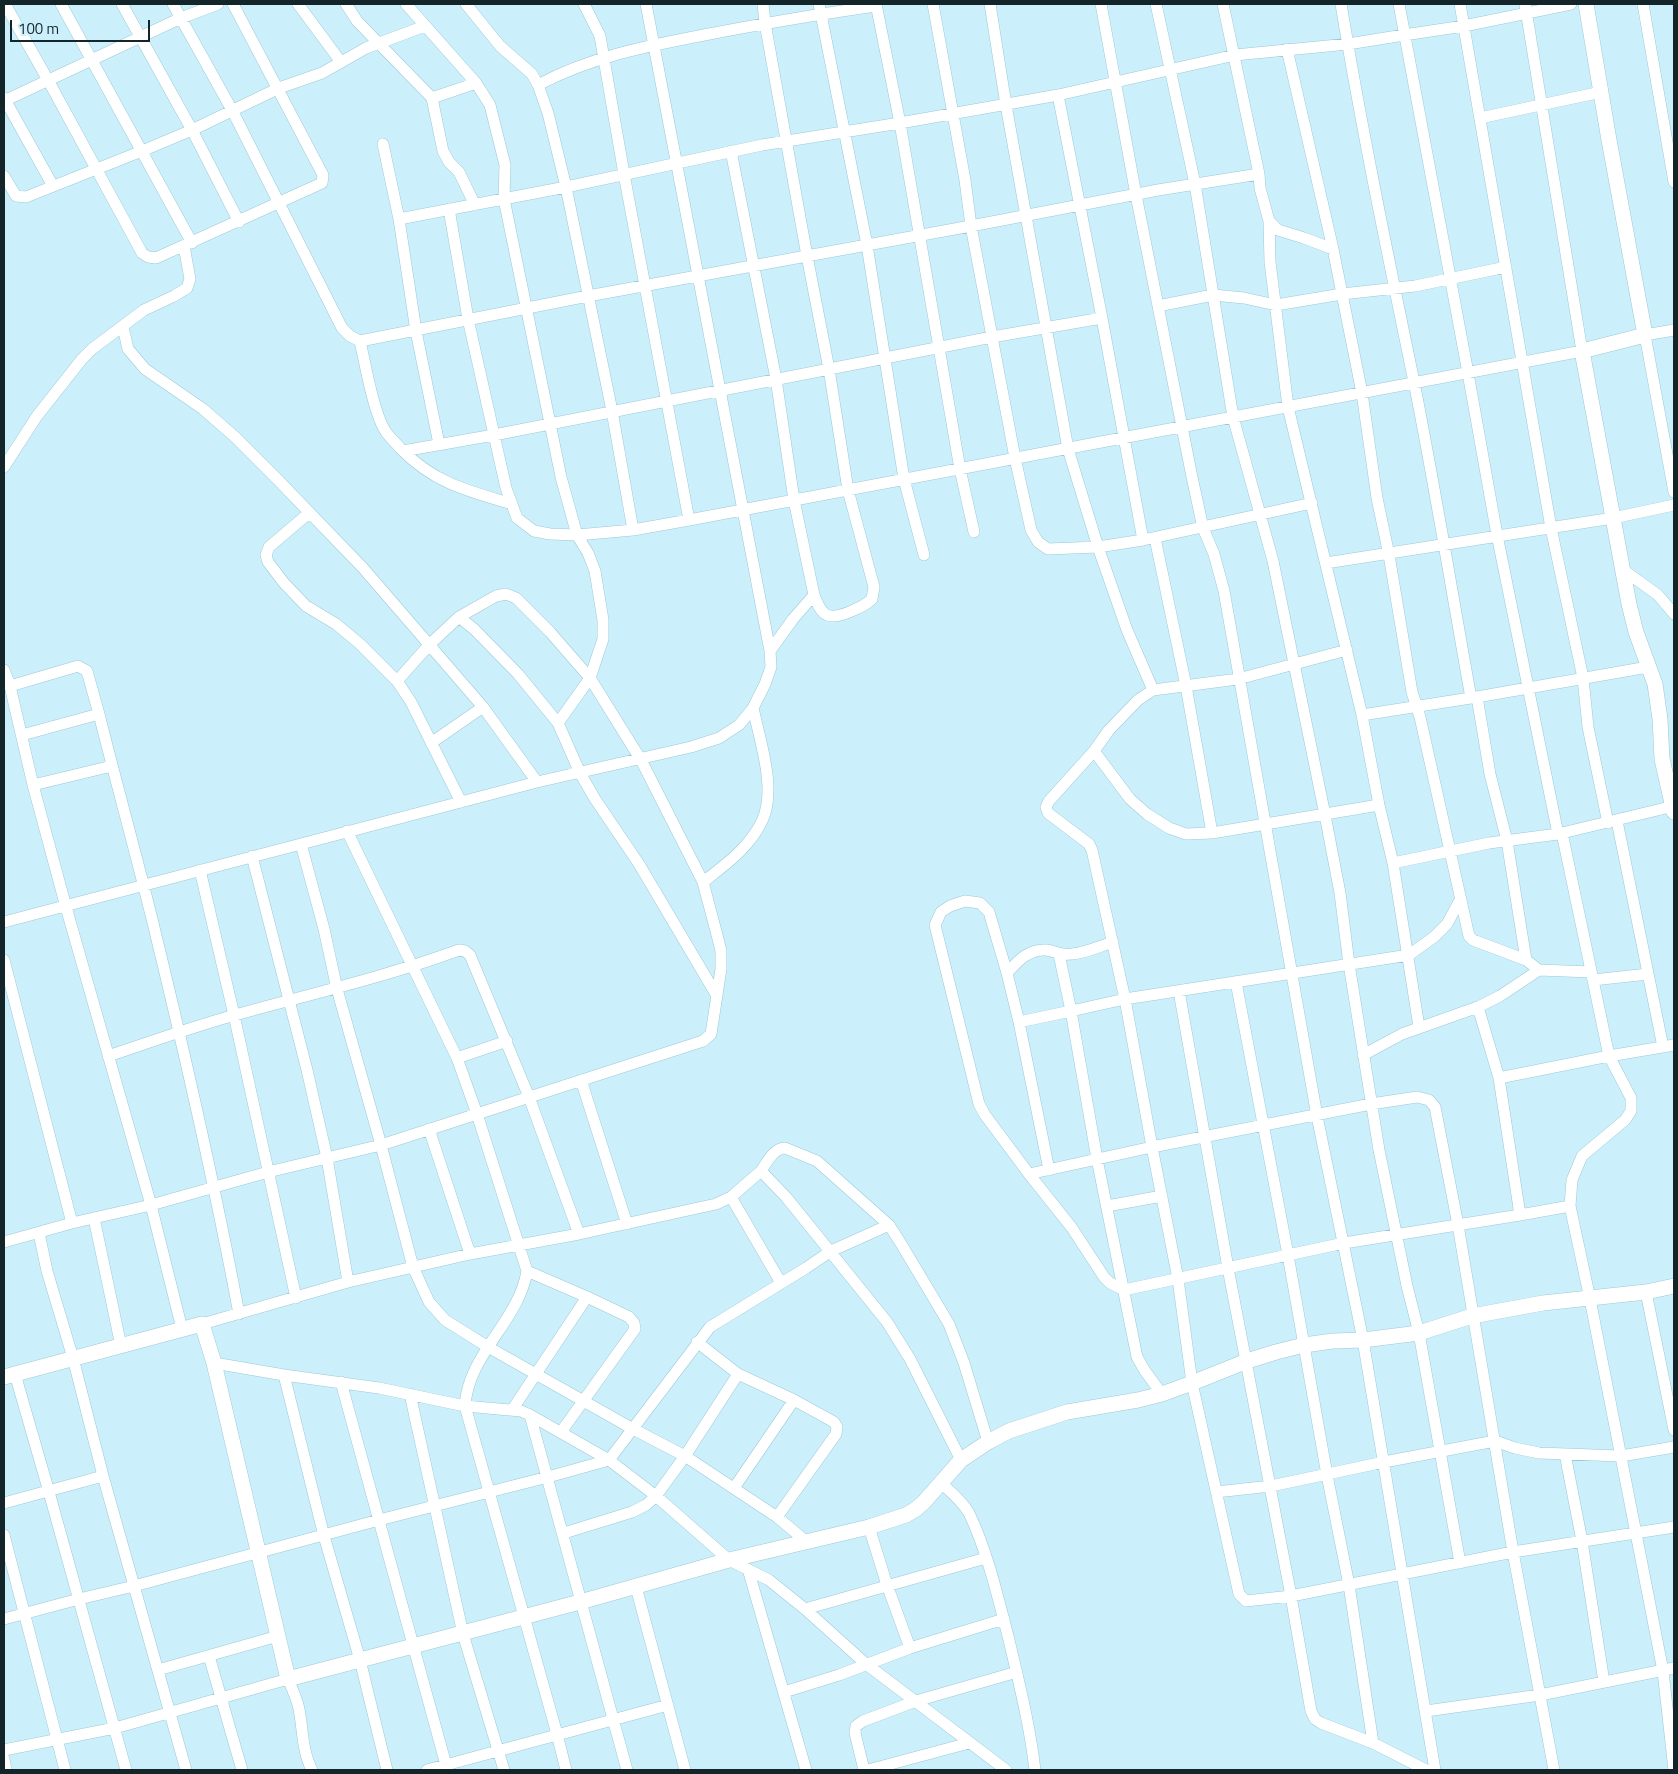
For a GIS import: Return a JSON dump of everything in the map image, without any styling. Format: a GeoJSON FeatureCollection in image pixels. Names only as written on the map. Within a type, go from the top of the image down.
{"type":"FeatureCollection","features":[{"type":"Feature","properties":{"kind":"street"},"geometry":{"type":"LineString","coordinates":[[5,4],[142,253],[148,257],[156,258],[239,222],[322,183],[324,180],[279,88],[232,4]]}},
{"type":"Feature","properties":{"kind":"street"},"geometry":{"type":"LineString","coordinates":[[4,467],[37,416],[82,359],[92,349],[144,310],[187,288],[190,279],[188,244],[142,151],[61,4]]}},
{"type":"Feature","properties":{"kind":"street"},"geometry":{"type":"LineString","coordinates":[[122,4],[192,130],[239,222]]}},
{"type":"Feature","properties":{"kind":"street"},"geometry":{"type":"LineString","coordinates":[[173,4],[232,110],[342,328],[350,336],[360,341],[645,285],[920,236],[1136,194],[1259,174]]}},
{"type":"Feature","properties":{"kind":"street"},"geometry":{"type":"LineString","coordinates":[[53,186],[4,100],[181,18],[218,4]]}},
{"type":"Feature","properties":{"kind":"street"},"geometry":{"type":"LineString","coordinates":[[298,4],[341,62]]}},
{"type":"Feature","properties":{"kind":"street"},"geometry":{"type":"LineString","coordinates":[[346,4],[357,21],[432,98],[443,151],[449,162],[459,172],[475,204]]}},
{"type":"Feature","properties":{"kind":"street"},"geometry":{"type":"LineString","coordinates":[[406,4],[476,83],[490,105],[505,165],[504,199],[561,477],[577,535],[588,553],[595,572],[603,620],[602,639],[590,678],[558,724]]}},
{"type":"Feature","properties":{"kind":"street"},"geometry":{"type":"LineString","coordinates":[[466,4],[500,46],[532,74],[548,113],[566,187],[612,411],[634,530]]}},
{"type":"Feature","properties":{"kind":"street"},"geometry":{"type":"LineString","coordinates":[[584,4],[600,36],[689,520]]}},
{"type":"Feature","properties":{"kind":"street"},"geometry":{"type":"LineString","coordinates":[[4,922],[537,782],[692,747],[719,738],[738,725],[753,708],[771,667],[770,651],[646,4]]}},
{"type":"Feature","properties":{"kind":"street"},"geometry":{"type":"LineString","coordinates":[[731,151],[776,379],[794,500],[814,595],[820,609],[827,615],[835,616],[865,606],[872,599],[874,587],[848,490],[829,369],[806,256],[763,4]]}},
{"type":"Feature","properties":{"kind":"street"},"geometry":{"type":"LineString","coordinates":[[933,4],[971,226],[1015,458],[1031,530],[1038,542],[1048,549],[1098,546],[1143,540],[1312,503]]}},
{"type":"Feature","properties":{"kind":"street"},"geometry":{"type":"LineString","coordinates":[[990,4],[1025,216],[1068,448],[1098,546],[1127,630],[1153,690]]}},
{"type":"Feature","properties":{"kind":"street"},"geometry":{"type":"LineString","coordinates":[[1101,4],[1136,194],[1202,528],[1214,554],[1224,591],[1238,679],[1293,973],[1317,1116],[1363,1340],[1435,1770]]}},
{"type":"Feature","properties":{"kind":"street"},"geometry":{"type":"LineString","coordinates":[[1156,4],[1195,184],[1233,417],[1277,578],[1293,665],[1325,815],[1340,893],[1371,1104],[1396,1234],[1419,1333],[1460,1563]]}},
{"type":"Feature","properties":{"kind":"street"},"geometry":{"type":"LineString","coordinates":[[1223,4],[1259,174],[1260,188],[1265,201],[1270,262],[1288,407],[1362,715],[1379,805],[1393,863],[1419,1027]]}},
{"type":"Feature","properties":{"kind":"street"},"geometry":{"type":"LineString","coordinates":[[1342,4],[1356,93],[1414,383],[1443,544],[1490,774],[1506,841],[1526,960]]}},
{"type":"Feature","properties":{"kind":"street"},"geometry":{"type":"LineString","coordinates":[[1399,4],[1468,373],[1496,535],[1528,688],[1609,1056],[1631,1098],[1631,1110],[1625,1120],[1582,1156],[1572,1180],[1570,1206],[1636,1533],[1669,1669],[1674,1770]]}},
{"type":"Feature","properties":{"kind":"street"},"geometry":{"type":"LineString","coordinates":[[1460,4],[1551,528],[1583,678],[1588,728],[1648,974],[1669,1046],[1499,1078]]}},
{"type":"Feature","properties":{"kind":"street"},"geometry":{"type":"LineString","coordinates":[[398,219],[566,187],[731,151],[1058,95],[1235,55],[1348,44],[1464,26],[1526,8],[1571,4]]}},
{"type":"Feature","properties":{"kind":"street"},"geometry":{"type":"LineString","coordinates":[[1586,4],[1674,492]]}},
{"type":"Feature","properties":{"kind":"street"},"geometry":{"type":"LineString","coordinates":[[1643,4],[1674,182]]}},
{"type":"Feature","properties":{"kind":"street"},"geometry":{"type":"LineString","coordinates":[[538,85],[570,68],[655,45],[765,23],[820,8],[876,5],[900,123],[960,469],[974,532]]}},
{"type":"Feature","properties":{"kind":"street"},"geometry":{"type":"LineString","coordinates":[[820,8],[866,245],[904,479],[924,555]]}},
{"type":"Feature","properties":{"kind":"street"},"geometry":{"type":"LineString","coordinates":[[1393,863],[1506,841],[1560,834],[1674,808],[1662,759],[1660,719],[1655,684],[1636,632],[1622,569],[1582,351],[1526,8]]}},
{"type":"Feature","properties":{"kind":"street"},"geometry":{"type":"LineString","coordinates":[[4,176],[16,196],[26,197],[97,170],[192,130],[279,88],[316,75],[361,50],[425,26]]}},
{"type":"Feature","properties":{"kind":"street"},"geometry":{"type":"LineString","coordinates":[[1287,49],[1333,249],[1362,393],[1377,498],[1412,692],[1470,936],[1473,940],[1526,960],[1539,970],[1592,976],[1648,974]]}},
{"type":"Feature","properties":{"kind":"street"},"geometry":{"type":"LineString","coordinates":[[432,98],[476,83]]}},
{"type":"Feature","properties":{"kind":"street"},"geometry":{"type":"LineString","coordinates":[[1480,118],[1601,92]]}},
{"type":"Feature","properties":{"kind":"street"},"geometry":{"type":"LineString","coordinates":[[1058,95],[1143,540]]}},
{"type":"Feature","properties":{"kind":"street"},"geometry":{"type":"LineString","coordinates":[[383,144],[398,219],[416,330],[439,444]]}},
{"type":"Feature","properties":{"kind":"street"},"geometry":{"type":"LineString","coordinates":[[449,209],[468,319],[506,488],[517,518],[534,531],[550,534],[577,535],[634,530],[1468,373],[1582,351],[1645,335],[1674,330]]}},
{"type":"Feature","properties":{"kind":"street"},"geometry":{"type":"LineString","coordinates":[[1268,221],[1278,230],[1333,249]]}},
{"type":"Feature","properties":{"kind":"street"},"geometry":{"type":"LineString","coordinates":[[1158,306],[1213,295],[1244,298],[1276,305],[1342,294],[1394,289],[1506,267]]}},
{"type":"Feature","properties":{"kind":"street"},"geometry":{"type":"LineString","coordinates":[[403,451],[494,435],[939,347],[1102,318]]}},
{"type":"Feature","properties":{"kind":"street"},"geometry":{"type":"LineString","coordinates":[[123,327],[128,349],[145,369],[215,419],[280,482],[363,568],[484,707],[537,782]]}},
{"type":"Feature","properties":{"kind":"street"},"geometry":{"type":"LineString","coordinates":[[360,341],[377,410],[385,432],[416,464],[438,479],[469,492],[512,504]]}},
{"type":"Feature","properties":{"kind":"street"},"geometry":{"type":"LineString","coordinates":[[1326,564],[1388,555],[1496,535],[1613,518],[1674,505]]}},
{"type":"Feature","properties":{"kind":"street"},"geometry":{"type":"LineString","coordinates":[[309,513],[268,547],[266,555],[268,562],[284,583],[306,606],[336,624],[360,644],[397,681],[411,702],[461,802]]}},
{"type":"Feature","properties":{"kind":"street"},"geometry":{"type":"LineString","coordinates":[[1155,538],[1186,686],[1212,833]]}},
{"type":"Feature","properties":{"kind":"street"},"geometry":{"type":"LineString","coordinates":[[1622,569],[1658,596],[1674,614]]}},
{"type":"Feature","properties":{"kind":"street"},"geometry":{"type":"LineString","coordinates":[[4,1242],[381,1144],[703,1041],[711,1034],[721,969],[721,951],[703,882],[641,760],[590,678],[550,632],[516,598],[506,594],[496,596],[459,617],[429,645],[397,681]]}},
{"type":"Feature","properties":{"kind":"street"},"geometry":{"type":"LineString","coordinates":[[770,651],[793,619],[814,595]]}},
{"type":"Feature","properties":{"kind":"street"},"geometry":{"type":"LineString","coordinates":[[459,617],[474,629],[518,674],[558,724],[594,799],[639,864],[717,996]]}},
{"type":"Feature","properties":{"kind":"street"},"geometry":{"type":"LineString","coordinates":[[1347,650],[1238,679],[1153,690],[1138,700],[1109,730],[1094,751],[1049,801],[1046,807],[1048,813],[1089,844],[1092,850],[1126,999],[1178,1279],[1192,1384],[1239,1594],[1246,1601],[1292,1596],[1513,1552],[1674,1526]]}},
{"type":"Feature","properties":{"kind":"street"},"geometry":{"type":"LineString","coordinates":[[10,686],[78,666],[87,671],[143,885],[215,1187],[239,1314]]}},
{"type":"Feature","properties":{"kind":"street"},"geometry":{"type":"LineString","coordinates":[[1362,715],[1474,698],[1648,667]]}},
{"type":"Feature","properties":{"kind":"street"},"geometry":{"type":"LineString","coordinates":[[4,670],[10,686],[66,907],[151,1205],[182,1329]]}},
{"type":"Feature","properties":{"kind":"street"},"geometry":{"type":"LineString","coordinates":[[431,744],[484,707]]}},
{"type":"Feature","properties":{"kind":"street"},"geometry":{"type":"LineString","coordinates":[[703,882],[731,860],[752,837],[762,822],[766,811],[768,797],[766,767],[753,708]]}},
{"type":"Feature","properties":{"kind":"street"},"geometry":{"type":"LineString","coordinates":[[22,735],[99,714]]}},
{"type":"Feature","properties":{"kind":"street"},"geometry":{"type":"LineString","coordinates":[[1094,751],[1130,798],[1147,814],[1169,828],[1186,834],[1212,833],[1379,805]]}},
{"type":"Feature","properties":{"kind":"street"},"geometry":{"type":"LineString","coordinates":[[34,785],[112,766]]}},
{"type":"Feature","properties":{"kind":"street"},"geometry":{"type":"LineString","coordinates":[[347,831],[457,1058],[477,1114],[527,1271],[522,1292],[475,1369],[465,1393],[465,1406],[566,1770]]}},
{"type":"Feature","properties":{"kind":"street"},"geometry":{"type":"LineString","coordinates":[[301,844],[324,929],[337,989],[381,1144],[413,1267],[429,1302],[445,1320],[488,1347],[633,1429],[685,1456],[777,1518],[807,1542]]}},
{"type":"Feature","properties":{"kind":"street"},"geometry":{"type":"LineString","coordinates":[[252,856],[307,1070],[327,1158],[348,1282]]}},
{"type":"Feature","properties":{"kind":"street"},"geometry":{"type":"LineString","coordinates":[[200,870],[296,1298]]}},
{"type":"Feature","properties":{"kind":"street"},"geometry":{"type":"LineString","coordinates":[[1018,1022],[1126,999],[1409,955],[1434,937],[1447,924],[1460,900]]}},
{"type":"Feature","properties":{"kind":"street"},"geometry":{"type":"LineString","coordinates":[[1049,1170],[1007,972],[989,912],[980,903],[965,901],[950,906],[941,912],[935,925],[975,1092],[985,1115],[1072,1228],[1110,1284],[1124,1290],[1344,1243],[1520,1216],[1570,1206]]}},
{"type":"Feature","properties":{"kind":"street"},"geometry":{"type":"LineString","coordinates":[[1007,972],[1022,957],[1032,951],[1046,950],[1059,954],[1072,954],[1113,942]]}},
{"type":"Feature","properties":{"kind":"street"},"geometry":{"type":"LineString","coordinates":[[108,1056],[234,1015],[337,989],[412,967],[459,950],[465,951],[470,955],[507,1041],[579,1234]]}},
{"type":"Feature","properties":{"kind":"street"},"geometry":{"type":"LineString","coordinates":[[1059,954],[1097,1159],[1137,1357],[1162,1394]]}},
{"type":"Feature","properties":{"kind":"street"},"geometry":{"type":"LineString","coordinates":[[4,960],[72,1223]]}},
{"type":"Feature","properties":{"kind":"street"},"geometry":{"type":"LineString","coordinates":[[1364,1055],[1382,1044],[1419,1027],[1478,1008],[1539,970]]}},
{"type":"Feature","properties":{"kind":"street"},"geometry":{"type":"LineString","coordinates":[[1236,982],[1349,1585],[1373,1744]]}},
{"type":"Feature","properties":{"kind":"street"},"geometry":{"type":"LineString","coordinates":[[1179,991],[1228,1268],[1292,1596],[1311,1711],[1315,1719],[1321,1724],[1373,1744],[1426,1770]]}},
{"type":"Feature","properties":{"kind":"street"},"geometry":{"type":"LineString","coordinates":[[1478,1008],[1499,1078],[1520,1216]]}},
{"type":"Feature","properties":{"kind":"street"},"geometry":{"type":"LineString","coordinates":[[457,1058],[507,1041]]}},
{"type":"Feature","properties":{"kind":"street"},"geometry":{"type":"LineString","coordinates":[[581,1080],[626,1224]]}},
{"type":"Feature","properties":{"kind":"street"},"geometry":{"type":"LineString","coordinates":[[1029,1174],[1152,1147],[1371,1104],[1418,1097],[1429,1100],[1435,1107],[1458,1225],[1513,1552],[1554,1770]]}},
{"type":"Feature","properties":{"kind":"street"},"geometry":{"type":"LineString","coordinates":[[429,1129],[470,1254]]}},
{"type":"Feature","properties":{"kind":"street"},"geometry":{"type":"LineString","coordinates":[[126,1770],[49,1492],[9,1376],[239,1314],[348,1282],[470,1254],[579,1234],[716,1204],[731,1197],[760,1171],[775,1151],[785,1148],[817,1161],[889,1225],[915,1265],[949,1324],[964,1363],[988,1442]]}},
{"type":"Feature","properties":{"kind":"street"},"geometry":{"type":"LineString","coordinates":[[760,1171],[786,1197],[886,1322],[910,1359],[961,1460]]}},
{"type":"Feature","properties":{"kind":"street"},"geometry":{"type":"LineString","coordinates":[[1107,1206],[1162,1196]]}},
{"type":"Feature","properties":{"kind":"street"},"geometry":{"type":"LineString","coordinates":[[731,1197],[781,1283]]}},
{"type":"Feature","properties":{"kind":"street"},"geometry":{"type":"LineString","coordinates":[[94,1218],[121,1346]]}},
{"type":"Feature","properties":{"kind":"street"},"geometry":{"type":"LineString","coordinates":[[4,1619],[609,1460],[697,1342],[717,1321],[831,1251],[889,1225]]}},
{"type":"Feature","properties":{"kind":"street"},"geometry":{"type":"LineString","coordinates":[[39,1233],[47,1271],[73,1358],[103,1476],[186,1770]]}},
{"type":"Feature","properties":{"kind":"street"},"geometry":{"type":"LineString","coordinates":[[527,1271],[558,1283],[629,1317],[634,1323],[635,1329],[561,1432]]}},
{"type":"Feature","properties":{"kind":"street"},"geometry":{"type":"LineString","coordinates":[[4,1750],[115,1728],[288,1679],[463,1634],[729,1560],[869,1527],[906,1515],[916,1509],[961,1460],[1009,1431],[1067,1412],[1162,1394],[1192,1384],[1247,1361],[1304,1345],[1419,1333],[1472,1316],[1543,1303],[1646,1292],[1674,1286]]}},
{"type":"Feature","properties":{"kind":"street"},"geometry":{"type":"LineString","coordinates":[[1646,1292],[1674,1430]]}},
{"type":"Feature","properties":{"kind":"street"},"geometry":{"type":"LineString","coordinates":[[512,1410],[534,1374],[587,1297]]}},
{"type":"Feature","properties":{"kind":"street"},"geometry":{"type":"LineString","coordinates":[[202,1324],[214,1363],[288,1679],[299,1708],[302,1735],[309,1765],[312,1770]]}},
{"type":"Feature","properties":{"kind":"street"},"geometry":{"type":"LineString","coordinates":[[697,1342],[738,1374],[794,1400],[834,1422],[837,1428],[836,1434],[777,1518]]}},
{"type":"Feature","properties":{"kind":"street"},"geometry":{"type":"LineString","coordinates":[[214,1363],[284,1376],[341,1382],[465,1406],[521,1411],[530,1415],[609,1460],[656,1496],[729,1560],[769,1580],[805,1609],[866,1664],[1006,1770]]}},
{"type":"Feature","properties":{"kind":"street"},"geometry":{"type":"LineString","coordinates":[[564,1533],[632,1512],[646,1505],[656,1496],[685,1456],[738,1374]]}},
{"type":"Feature","properties":{"kind":"street"},"geometry":{"type":"LineString","coordinates":[[284,1376],[324,1536],[360,1660],[387,1770]]}},
{"type":"Feature","properties":{"kind":"street"},"geometry":{"type":"LineString","coordinates":[[341,1382],[446,1765]]}},
{"type":"Feature","properties":{"kind":"street"},"geometry":{"type":"LineString","coordinates":[[410,1394],[463,1634],[504,1770]]}},
{"type":"Feature","properties":{"kind":"street"},"geometry":{"type":"LineString","coordinates":[[734,1488],[794,1400]]}},
{"type":"Feature","properties":{"kind":"street"},"geometry":{"type":"LineString","coordinates":[[530,1415],[564,1533],[580,1602],[627,1770]]}},
{"type":"Feature","properties":{"kind":"street"},"geometry":{"type":"LineString","coordinates":[[1216,1492],[1271,1486],[1384,1462],[1495,1442],[1539,1453],[1621,1456],[1674,1447]]}},
{"type":"Feature","properties":{"kind":"street"},"geometry":{"type":"LineString","coordinates":[[1565,1454],[1582,1541],[1604,1682]]}},
{"type":"Feature","properties":{"kind":"street"},"geometry":{"type":"LineString","coordinates":[[4,1504],[103,1476]]}},
{"type":"Feature","properties":{"kind":"street"},"geometry":{"type":"LineString","coordinates":[[941,1483],[955,1495],[968,1512],[986,1558],[1017,1672],[1032,1740],[1035,1770]]}},
{"type":"Feature","properties":{"kind":"street"},"geometry":{"type":"LineString","coordinates":[[869,1527],[887,1585],[910,1648]]}},
{"type":"Feature","properties":{"kind":"street"},"geometry":{"type":"LineString","coordinates":[[4,1535],[65,1770]]}},
{"type":"Feature","properties":{"kind":"street"},"geometry":{"type":"LineString","coordinates":[[805,1609],[986,1558]]}},
{"type":"Feature","properties":{"kind":"street"},"geometry":{"type":"LineString","coordinates":[[748,1569],[806,1770]]}},
{"type":"Feature","properties":{"kind":"street"},"geometry":{"type":"LineString","coordinates":[[636,1587],[685,1770]]}},
{"type":"Feature","properties":{"kind":"street"},"geometry":{"type":"LineString","coordinates":[[784,1692],[910,1648],[1004,1619]]}},
{"type":"Feature","properties":{"kind":"street"},"geometry":{"type":"LineString","coordinates":[[158,1670],[278,1636]]}},
{"type":"Feature","properties":{"kind":"street"},"geometry":{"type":"LineString","coordinates":[[209,1656],[242,1770]]}},
{"type":"Feature","properties":{"kind":"street"},"geometry":{"type":"LineString","coordinates":[[1426,1711],[1540,1695],[1669,1669]]}},
{"type":"Feature","properties":{"kind":"street"},"geometry":{"type":"LineString","coordinates":[[864,1770],[854,1733],[856,1726],[863,1721],[916,1701],[1017,1672]]}},
{"type":"Feature","properties":{"kind":"street"},"geometry":{"type":"LineString","coordinates":[[427,1770],[668,1705]]}},
{"type":"Feature","properties":{"kind":"street"},"geometry":{"type":"LineString","coordinates":[[868,1770],[968,1743]]}},
{"type":"Feature","properties":{"kind":"street"},"geometry":{"type":"LineString","coordinates":[[4,1759],[6,1770]]}}]}
